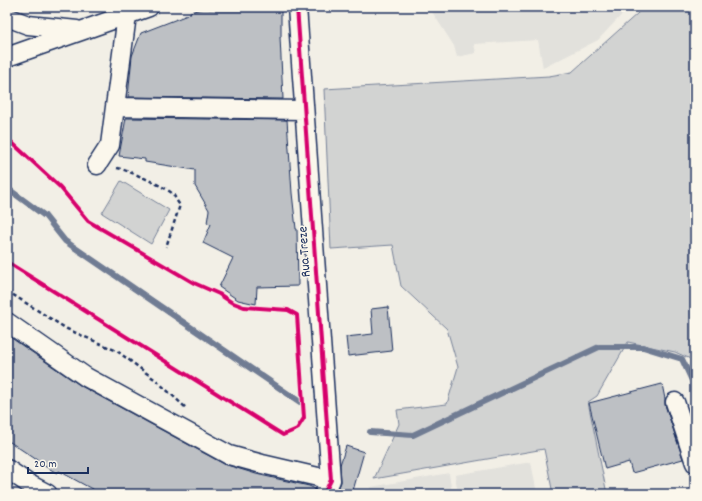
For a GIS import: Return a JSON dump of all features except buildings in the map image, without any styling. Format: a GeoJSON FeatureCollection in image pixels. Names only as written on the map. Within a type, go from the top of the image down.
{"type":"FeatureCollection","features":[{"type":"Feature","properties":{"kind":"street","name":"Rua Treze"},"geometry":{"type":"LineString","coordinates":[[297,7],[328,487]]}},
{"type":"Feature","properties":{"kind":"street"},"geometry":{"type":"LineString","coordinates":[[7,57],[141,10]]}},
{"type":"Feature","properties":{"kind":"street"},"geometry":{"type":"LineString","coordinates":[[97,165],[110,145],[115,107],[141,10]]}},
{"type":"Feature","properties":{"kind":"street"},"geometry":{"type":"LineString","coordinates":[[7,17],[28,25],[84,30]]}},
{"type":"Feature","properties":{"kind":"street"},"geometry":{"type":"LineString","coordinates":[[115,107],[304,110]]}},
{"type":"Feature","properties":{"kind":"street"},"geometry":{"type":"LineString","coordinates":[[7,322],[86,377],[229,455],[268,466],[328,487]]}},
{"type":"Feature","properties":{"kind":"street"},"geometry":{"type":"LineString","coordinates":[[675,402],[695,463]]}},
{"type":"Feature","properties":{"kind":"street"},"geometry":{"type":"LineString","coordinates":[[7,470],[48,494]]}},
{"type":"Feature","properties":{"kind":"path"},"geometry":{"type":"LineString","coordinates":[[97,165],[122,169],[148,180],[172,194],[180,205],[166,247]]}},
{"type":"Feature","properties":{"kind":"path"},"geometry":{"type":"LineString","coordinates":[[7,291],[67,329],[117,351],[157,381],[192,414]]}},
{"type":"Feature","properties":{"kind":"shaded area"},"geometry":{"type":"Polygon","coordinates":[[[429,7],[629,7],[598,40],[543,68],[538,40],[474,44],[476,53],[457,57],[454,46],[429,7]]]}},
{"type":"Feature","properties":{"kind":"shaded area"},"geometry":{"type":"Polygon","coordinates":[[[640,7],[695,7],[695,361],[675,352],[628,342],[597,396],[588,402],[607,494],[553,494],[544,449],[374,479],[399,424],[397,410],[447,404],[458,367],[447,329],[401,286],[393,245],[331,249],[324,89],[549,76],[572,72],[638,13],[640,7]]]}},
{"type":"Feature","properties":{"kind":"shaded area"},"geometry":{"type":"Polygon","coordinates":[[[121,181],[169,210],[151,244],[102,213],[121,181]]]}},
{"type":"Feature","properties":{"kind":"shaded area"},"geometry":{"type":"Polygon","coordinates":[[[531,462],[537,494],[458,494],[455,475],[531,462]]]}},
{"type":"Feature","properties":{"kind":"shaded area"},"geometry":{"type":"Polygon","coordinates":[[[449,473],[452,494],[372,494],[371,487],[449,473]]]}},
{"type":"Feature","properties":{"kind":"waterway"},"geometry":{"type":"LineString","coordinates":[[7,188],[45,216],[65,241],[300,402]]}},
{"type":"Feature","properties":{"kind":"waterway"},"geometry":{"type":"LineString","coordinates":[[370,432],[413,435],[599,347],[643,347],[682,359],[695,387]]}},
{"type":"Feature","properties":{"kind":"cycle path"},"geometry":{"type":"LineString","coordinates":[[297,7],[331,480],[324,494]]}},
{"type":"Feature","properties":{"kind":"cycle path"},"geometry":{"type":"LineString","coordinates":[[7,138],[60,187],[88,221],[194,283],[219,294],[231,302],[244,307],[288,310],[297,315],[304,418],[297,429],[283,435],[7,262]]}}]}
